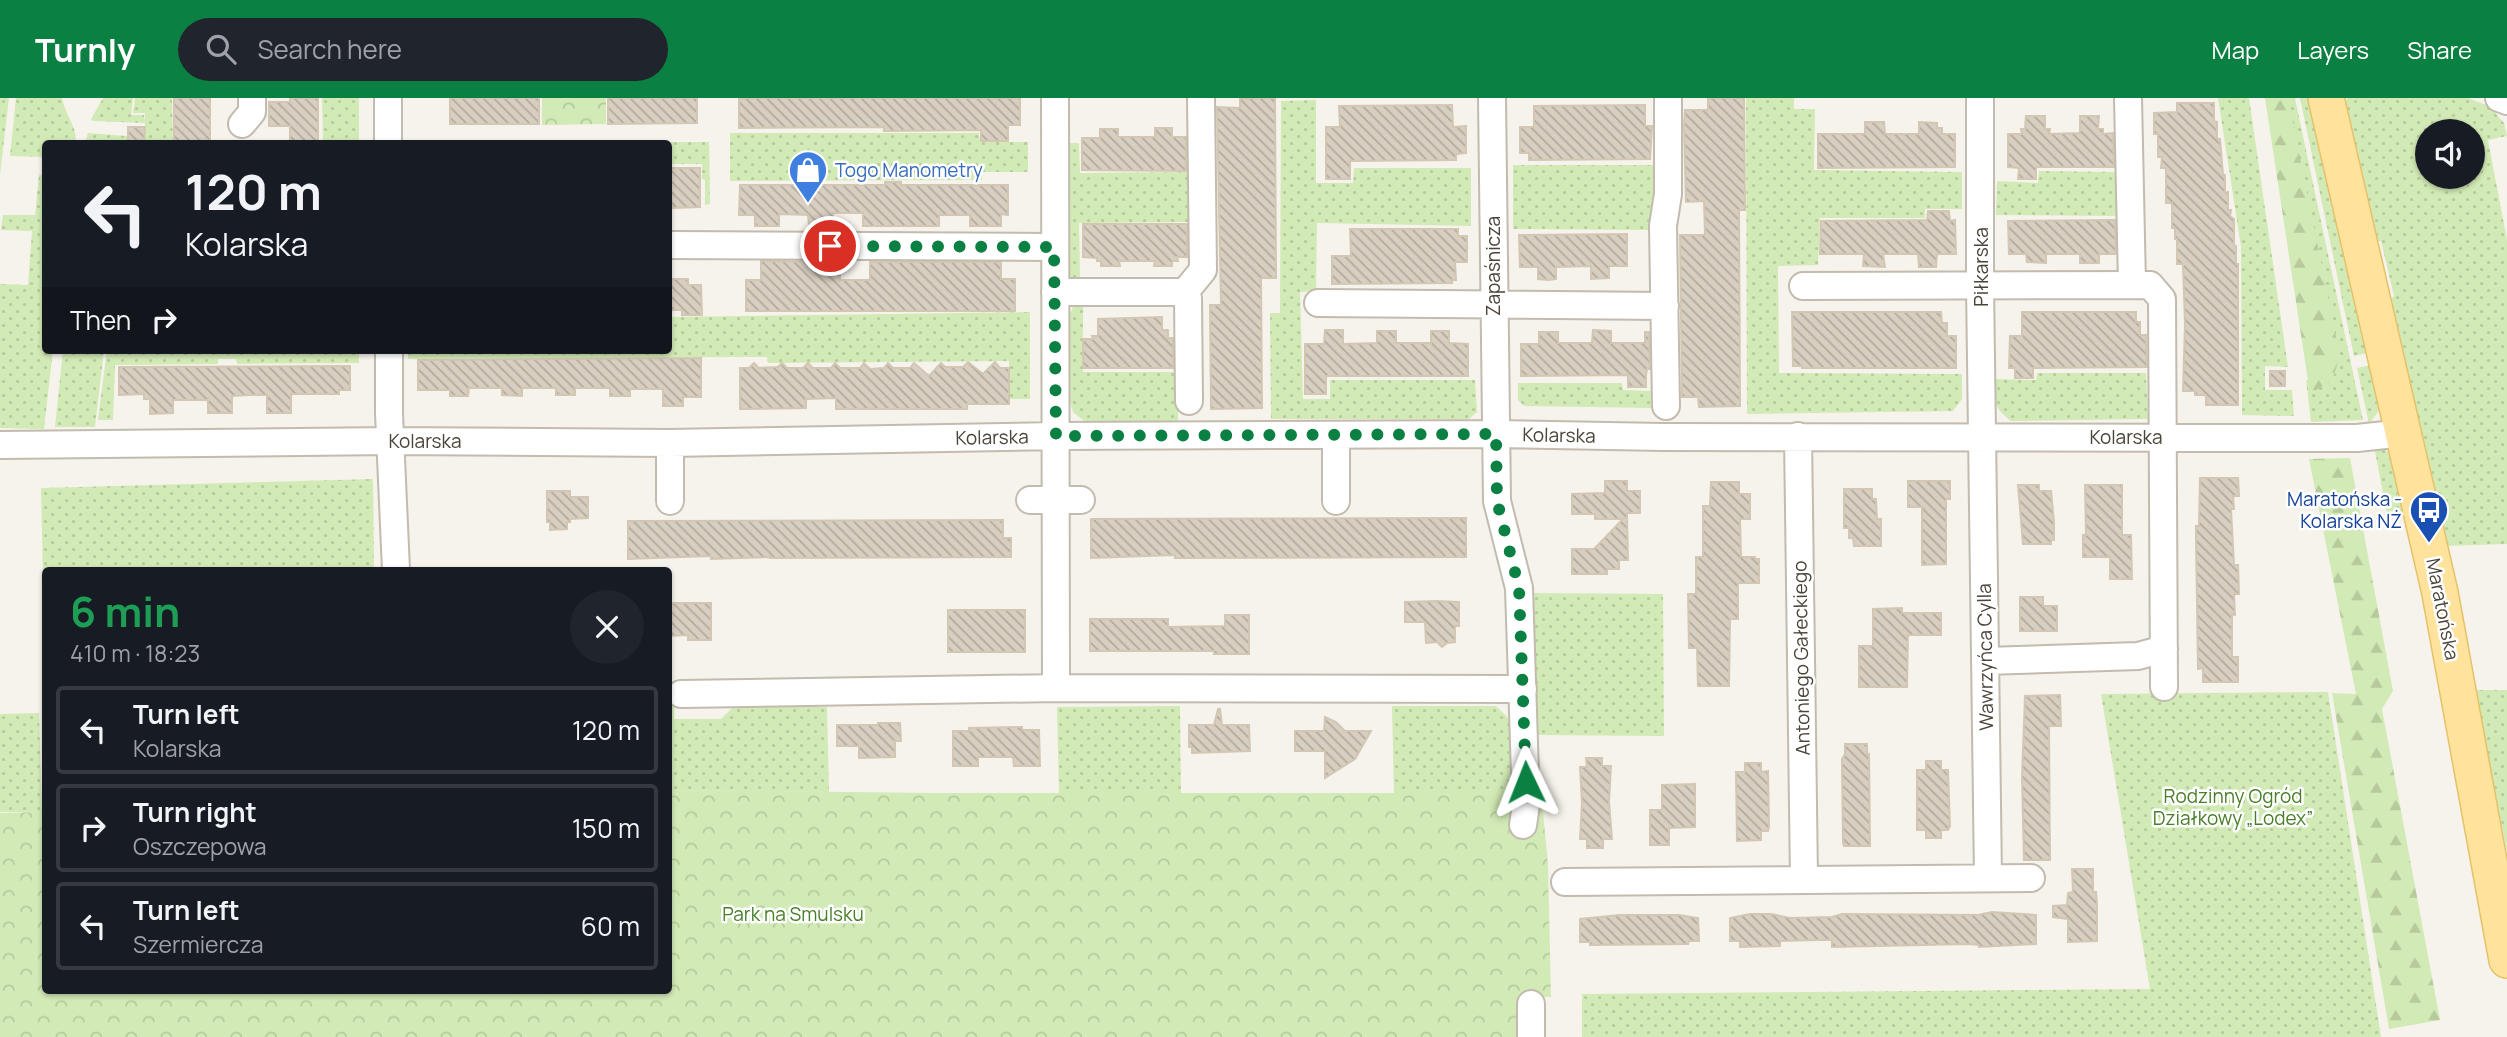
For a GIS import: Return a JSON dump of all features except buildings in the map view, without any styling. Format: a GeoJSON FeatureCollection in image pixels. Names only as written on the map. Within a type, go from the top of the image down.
{"type":"FeatureCollection","features":[{"type":"Feature","properties":{"kind":"main road","name":"Maratońska"},"geometry":{"type":"LineString","coordinates":[[2326,98],[2443,606],[2507,960]]}},
{"type":"Feature","properties":{"kind":"street"},"geometry":{"type":"LineString","coordinates":[[242,124],[252,113],[252,98]]}},
{"type":"Feature","properties":{"kind":"street"},"geometry":{"type":"LineString","coordinates":[[388,98],[388,140]]}},
{"type":"Feature","properties":{"kind":"street"},"geometry":{"type":"LineString","coordinates":[[1055,98],[1056,436],[1068,500],[1056,688]]}},
{"type":"Feature","properties":{"kind":"street"},"geometry":{"type":"LineString","coordinates":[[1185,292],[1203,270],[1201,98]]}},
{"type":"Feature","properties":{"kind":"street","name":"Zapaśnicza"},"geometry":{"type":"LineString","coordinates":[[1492,98],[1497,501],[1519,588],[1526,805],[1523,825]]}},
{"type":"Feature","properties":{"kind":"street"},"geometry":{"type":"LineString","coordinates":[[1666,406],[1663,226],[1668,194],[1668,98]]}},
{"type":"Feature","properties":{"kind":"street","name":"Piłkarska"},"geometry":{"type":"LineString","coordinates":[[1980,98],[1982,436]]}},
{"type":"Feature","properties":{"kind":"street"},"geometry":{"type":"LineString","coordinates":[[2128,98],[2132,285]]}},
{"type":"Feature","properties":{"kind":"street"},"geometry":{"type":"LineString","coordinates":[[2499,98],[2507,101]]}},
{"type":"Feature","properties":{"kind":"street"},"geometry":{"type":"LineString","coordinates":[[672,246],[1054,247]]}},
{"type":"Feature","properties":{"kind":"street"},"geometry":{"type":"LineString","coordinates":[[1803,286],[2150,285],[2162,299],[2164,687]]}},
{"type":"Feature","properties":{"kind":"street"},"geometry":{"type":"LineString","coordinates":[[1055,292],[1185,292]]}},
{"type":"Feature","properties":{"kind":"street"},"geometry":{"type":"LineString","coordinates":[[1185,292],[1188,298],[1189,401]]}},
{"type":"Feature","properties":{"kind":"street"},"geometry":{"type":"LineString","coordinates":[[1318,303],[1665,306]]}},
{"type":"Feature","properties":{"kind":"street"},"geometry":{"type":"LineString","coordinates":[[389,354],[396,567]]}},
{"type":"Feature","properties":{"kind":"street","name":"Kolarska"},"geometry":{"type":"LineString","coordinates":[[0,445],[391,441],[670,443],[1056,436],[1496,434],[1663,437],[2357,438],[2404,433]]}},
{"type":"Feature","properties":{"kind":"street"},"geometry":{"type":"LineString","coordinates":[[1336,435],[1336,501]]}},
{"type":"Feature","properties":{"kind":"street","name":"Antoniego Gałeckiego"},"geometry":{"type":"LineString","coordinates":[[1798,436],[1804,879]]}},
{"type":"Feature","properties":{"kind":"street","name":"Wawrzyńca Cylla"},"geometry":{"type":"LineString","coordinates":[[1982,436],[1988,878]]}},
{"type":"Feature","properties":{"kind":"street"},"geometry":{"type":"LineString","coordinates":[[670,443],[670,501]]}},
{"type":"Feature","properties":{"kind":"street"},"geometry":{"type":"LineString","coordinates":[[1030,500],[1068,500]]}},
{"type":"Feature","properties":{"kind":"street"},"geometry":{"type":"LineString","coordinates":[[1985,661],[2138,656],[2164,649]]}},
{"type":"Feature","properties":{"kind":"street"},"geometry":{"type":"LineString","coordinates":[[681,694],[1056,688],[1523,689]]}},
{"type":"Feature","properties":{"kind":"street"},"geometry":{"type":"LineString","coordinates":[[1564,882],[2031,878]]}},
{"type":"Feature","properties":{"kind":"street"},"geometry":{"type":"LineString","coordinates":[[1531,1004],[1531,1037]]}},
{"type":"Feature","properties":{"kind":"green space"},"geometry":{"type":"Polygon","coordinates":[[[0,98],[9,98],[0,175],[0,98]]]}},
{"type":"Feature","properties":{"kind":"green space"},"geometry":{"type":"Polygon","coordinates":[[[16,98],[62,98],[76,140],[42,140],[42,157],[10,156],[16,98]]]}},
{"type":"Feature","properties":{"kind":"green space"},"geometry":{"type":"Polygon","coordinates":[[[103,98],[133,98],[131,115],[144,115],[145,123],[93,121],[91,119],[103,98]]]}},
{"type":"Feature","properties":{"kind":"green space"},"geometry":{"type":"Polygon","coordinates":[[[135,98],[172,98],[173,140],[145,140],[145,113],[133,113],[135,98]]]}},
{"type":"Feature","properties":{"kind":"green space"},"geometry":{"type":"Polygon","coordinates":[[[322,98],[359,98],[359,140],[323,140],[322,98]]]}},
{"type":"Feature","properties":{"kind":"green space"},"geometry":{"type":"Polygon","coordinates":[[[542,98],[606,98],[606,124],[542,125],[542,98]]]}},
{"type":"Feature","properties":{"kind":"green space"},"geometry":{"type":"Polygon","coordinates":[[[1746,98],[1794,98],[1794,109],[1815,109],[1814,170],[1962,172],[1962,209],[1925,209],[1925,218],[1820,218],[1818,265],[1778,266],[1779,373],[1962,374],[1962,399],[1953,411],[1747,414],[1746,98]]]}},
{"type":"Feature","properties":{"kind":"green space"},"geometry":{"type":"Polygon","coordinates":[[[2218,98],[2249,98],[2288,367],[2265,366],[2265,390],[2292,390],[2294,416],[2242,415],[2241,247],[2218,98]]]}},
{"type":"Feature","properties":{"kind":"green space"},"geometry":{"type":"Polygon","coordinates":[[[2265,98],[2288,98],[2340,357],[2332,380],[2310,394],[2265,98]]]}},
{"type":"Feature","properties":{"kind":"green space"},"geometry":{"type":"Polygon","coordinates":[[[2268,98],[2295,98],[2363,420],[2311,422],[2306,380],[2315,381],[2268,98]]]}},
{"type":"Feature","properties":{"kind":"green space"},"geometry":{"type":"Polygon","coordinates":[[[2300,98],[2312,98],[2371,352],[2354,356],[2300,98]]]}},
{"type":"Feature","properties":{"kind":"green space"},"geometry":{"type":"Polygon","coordinates":[[[2347,98],[2468,98],[2489,106],[2504,123],[2507,136],[2488,140],[2507,240],[2507,544],[2443,546],[2399,359],[2405,357],[2391,299],[2394,296],[2381,241],[2372,242],[2343,116],[2347,98]]]}},
{"type":"Feature","properties":{"kind":"green space"},"geometry":{"type":"Polygon","coordinates":[[[1316,100],[1316,183],[1353,183],[1354,168],[1471,168],[1471,226],[1317,223],[1316,291],[1300,292],[1303,399],[1330,399],[1330,380],[1475,380],[1477,412],[1469,419],[1271,419],[1270,313],[1280,313],[1281,101],[1316,100]]]}},
{"type":"Feature","properties":{"kind":"green space"},"geometry":{"type":"Polygon","coordinates":[[[88,133],[127,136],[127,140],[86,140],[88,133]]]}},
{"type":"Feature","properties":{"kind":"green space"},"geometry":{"type":"Polygon","coordinates":[[[730,133],[979,133],[980,142],[1028,142],[1028,172],[982,172],[982,180],[730,181],[730,133]]]}},
{"type":"Feature","properties":{"kind":"green space"},"geometry":{"type":"Polygon","coordinates":[[[672,142],[709,142],[710,204],[705,205],[702,164],[672,164],[672,142]]]}},
{"type":"Feature","properties":{"kind":"green space"},"geometry":{"type":"Polygon","coordinates":[[[1070,143],[1079,143],[1080,173],[1190,172],[1189,222],[1079,223],[1080,280],[1072,279],[1069,276],[1070,143]]]}},
{"type":"Feature","properties":{"kind":"green space"},"geometry":{"type":"Polygon","coordinates":[[[1513,165],[1656,165],[1651,230],[1513,229],[1513,165]]]}},
{"type":"Feature","properties":{"kind":"green space"},"geometry":{"type":"Polygon","coordinates":[[[2039,171],[2117,172],[2116,216],[1996,215],[1997,181],[2038,183],[2039,171]]]}},
{"type":"Feature","properties":{"kind":"green space"},"geometry":{"type":"Polygon","coordinates":[[[39,175],[42,175],[42,354],[53,354],[44,429],[0,428],[0,284],[28,285],[32,231],[1,230],[3,215],[35,215],[39,175]]]}},
{"type":"Feature","properties":{"kind":"green space"},"geometry":{"type":"Polygon","coordinates":[[[1074,304],[1083,304],[1083,372],[1178,372],[1178,421],[1084,421],[1073,412],[1070,402],[1070,314],[1074,304]]]}},
{"type":"Feature","properties":{"kind":"green space"},"geometry":{"type":"Polygon","coordinates":[[[1030,312],[1030,399],[1010,399],[1009,361],[768,363],[767,357],[408,359],[408,354],[672,354],[672,317],[1030,312]]]}},
{"type":"Feature","properties":{"kind":"green space"},"geometry":{"type":"Polygon","coordinates":[[[63,354],[104,354],[95,427],[55,427],[63,354]]]}},
{"type":"Feature","properties":{"kind":"green space"},"geometry":{"type":"Polygon","coordinates":[[[106,354],[359,354],[359,363],[237,364],[236,359],[218,359],[218,364],[115,365],[113,420],[98,420],[106,354]]]}},
{"type":"Feature","properties":{"kind":"green space"},"geometry":{"type":"Polygon","coordinates":[[[2375,364],[2381,408],[2369,424],[2357,368],[2375,364]]]}},
{"type":"Feature","properties":{"kind":"green space"},"geometry":{"type":"Polygon","coordinates":[[[2037,373],[2146,373],[2148,419],[2011,421],[1997,407],[1995,379],[2036,380],[2037,373]]]}},
{"type":"Feature","properties":{"kind":"green space"},"geometry":{"type":"Polygon","coordinates":[[[1518,383],[1622,383],[1623,390],[1652,391],[1652,408],[1524,406],[1518,400],[1518,383]]]}},
{"type":"Feature","properties":{"kind":"green space"},"geometry":{"type":"Polygon","coordinates":[[[2374,446],[2392,455],[2409,515],[2388,519],[2374,446]]]}},
{"type":"Feature","properties":{"kind":"green space"},"geometry":{"type":"Polygon","coordinates":[[[2350,458],[2393,691],[2382,709],[2440,1020],[2389,1029],[2332,693],[2356,694],[2309,459],[2350,458]]]}},
{"type":"Feature","properties":{"kind":"green space"},"geometry":{"type":"Polygon","coordinates":[[[373,479],[374,567],[43,567],[41,488],[373,479]]]}},
{"type":"Feature","properties":{"kind":"green space"},"geometry":{"type":"Polygon","coordinates":[[[1532,593],[1663,594],[1664,736],[1538,735],[1532,593]]]}},
{"type":"Feature","properties":{"kind":"green space"},"geometry":{"type":"Polygon","coordinates":[[[2474,690],[2507,690],[2507,851],[2474,690]]]}},
{"type":"Feature","properties":{"kind":"green space"},"geometry":{"type":"Polygon","coordinates":[[[672,691],[674,719],[721,719],[733,707],[827,707],[829,792],[672,790],[672,691]]]}},
{"type":"Feature","properties":{"kind":"green space","name":"Rodzinny Ogród Działkowy „Lodex”"},"geometry":{"type":"Polygon","coordinates":[[[2328,692],[2381,1037],[1582,1037],[1582,994],[2150,989],[2101,694],[2328,692]]]}},
{"type":"Feature","properties":{"kind":"green space"},"geometry":{"type":"Polygon","coordinates":[[[1180,706],[1181,795],[1059,794],[1057,707],[1180,706]]]}},
{"type":"Feature","properties":{"kind":"green space"},"geometry":{"type":"Polygon","coordinates":[[[1392,706],[1496,706],[1512,722],[1515,793],[1394,794],[1392,706]]]}},
{"type":"Feature","properties":{"kind":"green space"},"geometry":{"type":"Polygon","coordinates":[[[39,713],[42,812],[0,812],[0,714],[39,713]]]}},
{"type":"Feature","properties":{"kind":"green space","name":"Park na Smulsku"},"geometry":{"type":"Polygon","coordinates":[[[672,790],[1515,793],[1526,805],[1542,803],[1548,864],[1551,997],[1519,996],[1520,1037],[0,1037],[0,813],[42,812],[42,994],[672,994],[672,790]]]}},
{"type":"Feature","properties":{"kind":"place","name":"Togo Manometry"},"geometry":{"type":"Point","coordinates":[808,204]}},
{"type":"Feature","properties":{"kind":"place","name":"Maratońska - Kolarska NŻ"},"geometry":{"type":"Point","coordinates":[2429,544]}},
{"type":"Feature","properties":{"kind":"route"},"geometry":{"type":"LineString","coordinates":[[830,246],[1054,247],[1056,436],[1496,434],[1497,501],[1519,588],[1526,782]]}}]}
